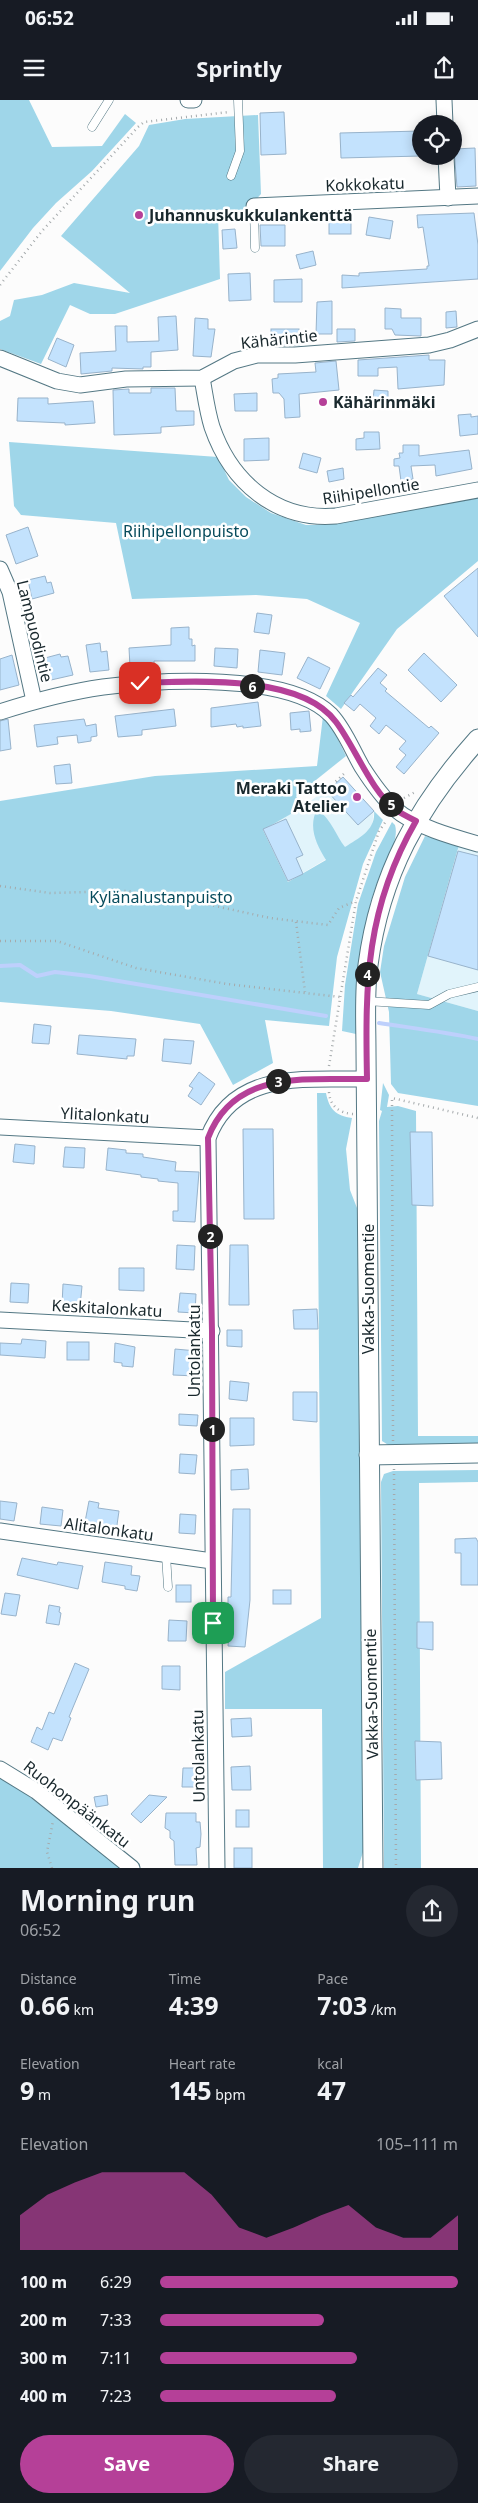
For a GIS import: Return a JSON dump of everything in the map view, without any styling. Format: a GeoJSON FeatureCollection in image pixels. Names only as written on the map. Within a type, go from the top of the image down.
{"type":"FeatureCollection","features":[{"type":"Feature","properties":{"kind":"street"},"geometry":{"type":"LineString","coordinates":[[444,100],[445,115]]}},
{"type":"Feature","properties":{"kind":"street"},"geometry":{"type":"LineString","coordinates":[[446,165],[448,198]]}},
{"type":"Feature","properties":{"kind":"street","name":"Kokkokatu"},"geometry":{"type":"LineString","coordinates":[[254,206],[478,196]]}},
{"type":"Feature","properties":{"kind":"street","name":"Kähärintie"},"geometry":{"type":"LineString","coordinates":[[0,358],[57,381],[80,385],[126,379],[202,378],[234,361],[257,355],[295,355],[429,346],[478,329]]}},
{"type":"Feature","properties":{"kind":"street","name":"Riihipellontie"},"geometry":{"type":"LineString","coordinates":[[202,378],[212,426],[227,460],[249,486],[289,512],[313,517],[336,516],[478,490]]}},
{"type":"Feature","properties":{"kind":"street","name":"Lampuodintie"},"geometry":{"type":"LineString","coordinates":[[0,569],[10,592],[34,701]]}},
{"type":"Feature","properties":{"kind":"street"},"geometry":{"type":"LineString","coordinates":[[0,712],[34,701],[103,687],[184,682],[250,686],[289,693],[318,705],[331,716],[363,768],[396,810],[437,831],[478,844]]}},
{"type":"Feature","properties":{"kind":"street","name":"Vakka-Suomentie"},"geometry":{"type":"LineString","coordinates":[[373,1868],[366,1001],[368,966],[378,911],[402,847],[416,821],[455,765],[478,739]]}},
{"type":"Feature","properties":{"kind":"street"},"geometry":{"type":"LineString","coordinates":[[208,1138],[213,1126],[229,1106],[253,1088],[283,1081],[367,1079]]}},
{"type":"Feature","properties":{"kind":"street","name":"Ylitalonkatu"},"geometry":{"type":"LineString","coordinates":[[0,1127],[208,1138]]}},
{"type":"Feature","properties":{"kind":"street","name":"Untolankatu"},"geometry":{"type":"LineString","coordinates":[[208,1138],[212,1331],[212,1561],[217,1868]]}},
{"type":"Feature","properties":{"kind":"street","name":"Keskitalonkatu"},"geometry":{"type":"LineString","coordinates":[[0,1320],[212,1331]]}},
{"type":"Feature","properties":{"kind":"street"},"geometry":{"type":"LineString","coordinates":[[369,1455],[478,1453]]}},
{"type":"Feature","properties":{"kind":"street","name":"Alitalonkatu"},"geometry":{"type":"LineString","coordinates":[[0,1531],[212,1561]]}},
{"type":"Feature","properties":{"kind":"street","name":"Ruohonpäänkatu"},"geometry":{"type":"LineString","coordinates":[[0,1769],[36,1792],[132,1868]]}},
{"type":"Feature","properties":{"kind":"lane"},"geometry":{"type":"LineString","coordinates":[[92,127],[109,100]]}},
{"type":"Feature","properties":{"kind":"lane"},"geometry":{"type":"LineString","coordinates":[[231,176],[240,151],[238,100]]}},
{"type":"Feature","properties":{"kind":"lane"},"geometry":{"type":"LineString","coordinates":[[254,206],[255,248]]}},
{"type":"Feature","properties":{"kind":"lane"},"geometry":{"type":"LineString","coordinates":[[366,1001],[429,1005],[448,994],[478,987]]}},
{"type":"Feature","properties":{"kind":"lane"},"geometry":{"type":"LineString","coordinates":[[166,1555],[168,1587]]}},
{"type":"Feature","properties":{"kind":"path"},"geometry":{"type":"LineString","coordinates":[[0,285],[59,211],[144,122],[238,112]]}},
{"type":"Feature","properties":{"kind":"path"},"geometry":{"type":"LineString","coordinates":[[321,795],[346,772]]}},
{"type":"Feature","properties":{"kind":"path"},"geometry":{"type":"LineString","coordinates":[[0,886],[50,893],[128,891],[296,922],[328,925],[339,908],[356,901]]}},
{"type":"Feature","properties":{"kind":"path"},"geometry":{"type":"LineString","coordinates":[[296,922],[305,993]]}},
{"type":"Feature","properties":{"kind":"path"},"geometry":{"type":"LineString","coordinates":[[0,941],[57,940],[136,968],[227,984],[340,997]]}},
{"type":"Feature","properties":{"kind":"path"},"geometry":{"type":"LineString","coordinates":[[396,1868],[392,1098],[478,1118]]}},
{"type":"Feature","properties":{"kind":"path"},"geometry":{"type":"LineString","coordinates":[[52,1868],[47,1852],[53,1820]]}},
{"type":"Feature","properties":{"kind":"shaded area"},"geometry":{"type":"Polygon","coordinates":[[[343,777],[374,811],[372,826],[361,838],[288,882],[263,829],[301,808],[343,777]]]}},
{"type":"Feature","properties":{"kind":"shaded area"},"geometry":{"type":"Polygon","coordinates":[[[459,845],[478,851],[478,1011],[417,994],[459,845]]]}},
{"type":"Feature","properties":{"kind":"green space"},"geometry":{"type":"Polygon","coordinates":[[[0,100],[29,100],[52,147],[102,146],[125,114],[136,123],[92,171],[56,203],[33,228],[0,271],[0,100]]]}},
{"type":"Feature","properties":{"kind":"green space"},"geometry":{"type":"Polygon","coordinates":[[[258,115],[261,194],[248,212],[218,213],[220,279],[115,314],[90,314],[70,305],[41,364],[0,349],[0,321],[10,316],[14,300],[42,295],[74,283],[130,293],[61,236],[139,146],[149,125],[185,119],[258,115]]]}},
{"type":"Feature","properties":{"kind":"green space","name":"Riihipellonpuisto"},"geometry":{"type":"Polygon","coordinates":[[[9,442],[218,457],[229,480],[246,497],[271,513],[306,525],[325,525],[478,497],[478,561],[397,629],[341,709],[326,696],[360,623],[307,599],[256,595],[132,599],[116,523],[21,515],[14,506],[9,442]]]}},
{"type":"Feature","properties":{"kind":"green space","name":"Kylänalustanpuisto"},"geometry":{"type":"Polygon","coordinates":[[[323,716],[334,731],[346,756],[296,796],[303,807],[263,830],[288,882],[326,860],[314,835],[313,822],[317,809],[330,823],[345,847],[366,833],[374,818],[374,811],[383,820],[363,864],[337,957],[329,1026],[265,1020],[273,1063],[233,1085],[200,1024],[111,1011],[0,1002],[0,801],[155,776],[317,766],[323,716]]]}},
{"type":"Feature","properties":{"kind":"green space"},"geometry":{"type":"Polygon","coordinates":[[[392,822],[395,825],[396,832],[393,847],[376,886],[366,922],[359,978],[356,1034],[342,1031],[345,985],[358,904],[376,852],[392,822]]]}},
{"type":"Feature","properties":{"kind":"green space"},"geometry":{"type":"Polygon","coordinates":[[[425,836],[459,845],[417,994],[478,1011],[478,1106],[398,1093],[391,1084],[389,1012],[380,972],[384,946],[405,877],[425,836]]]}},
{"type":"Feature","properties":{"kind":"green space"},"geometry":{"type":"Polygon","coordinates":[[[383,1083],[389,1095],[387,1107],[398,1106],[416,1111],[418,1436],[478,1436],[478,1445],[390,1446],[382,1441],[379,1121],[382,1111],[380,1110],[383,1083]]]}},
{"type":"Feature","properties":{"kind":"green space"},"geometry":{"type":"Polygon","coordinates":[[[317,1093],[326,1093],[334,1111],[342,1116],[352,1118],[346,1149],[350,1190],[357,1208],[360,1268],[364,1849],[358,1868],[323,1868],[322,1709],[225,1709],[225,1672],[321,1618],[317,1093]]]}},
{"type":"Feature","properties":{"kind":"green space"},"geometry":{"type":"Polygon","coordinates":[[[478,1470],[478,1482],[419,1483],[421,1868],[384,1868],[381,1482],[384,1474],[393,1471],[478,1470]]]}},
{"type":"Feature","properties":{"kind":"green space"},"geometry":{"type":"Polygon","coordinates":[[[0,1778],[21,1790],[120,1868],[0,1868],[0,1778]]]}},
{"type":"Feature","properties":{"kind":"building"},"geometry":{"type":"Polygon","coordinates":[[[284,112],[286,154],[261,155],[260,113],[284,112]]]}},
{"type":"Feature","properties":{"kind":"building"},"geometry":{"type":"Polygon","coordinates":[[[412,131],[412,156],[341,158],[340,133],[412,131]]]}},
{"type":"Feature","properties":{"kind":"building"},"geometry":{"type":"Polygon","coordinates":[[[475,148],[476,186],[457,187],[455,165],[462,165],[462,149],[475,148]]]}},
{"type":"Feature","properties":{"kind":"building"},"geometry":{"type":"Polygon","coordinates":[[[474,213],[478,245],[478,279],[342,288],[342,275],[359,276],[359,273],[427,269],[427,266],[429,266],[423,227],[418,228],[417,215],[474,213]]]}},
{"type":"Feature","properties":{"kind":"building"},"geometry":{"type":"Polygon","coordinates":[[[329,216],[351,216],[351,234],[329,234],[329,216]]]}},
{"type":"Feature","properties":{"kind":"building"},"geometry":{"type":"Polygon","coordinates":[[[369,217],[393,221],[390,239],[366,235],[369,217]]]}},
{"type":"Feature","properties":{"kind":"building"},"geometry":{"type":"Polygon","coordinates":[[[260,225],[285,225],[285,246],[261,246],[260,225]]]}},
{"type":"Feature","properties":{"kind":"building"},"geometry":{"type":"Polygon","coordinates":[[[235,229],[237,248],[223,249],[222,230],[235,229]]]}},
{"type":"Feature","properties":{"kind":"building"},"geometry":{"type":"Polygon","coordinates":[[[313,251],[316,265],[300,269],[296,255],[313,251]]]}},
{"type":"Feature","properties":{"kind":"building"},"geometry":{"type":"Polygon","coordinates":[[[250,273],[251,300],[229,301],[228,274],[250,273]]]}},
{"type":"Feature","properties":{"kind":"building"},"geometry":{"type":"Polygon","coordinates":[[[302,279],[302,302],[274,302],[274,280],[302,279]]]}},
{"type":"Feature","properties":{"kind":"building"},"geometry":{"type":"Polygon","coordinates":[[[332,301],[332,334],[316,334],[317,302],[332,301]]]}},
{"type":"Feature","properties":{"kind":"building"},"geometry":{"type":"Polygon","coordinates":[[[385,308],[401,309],[401,318],[421,318],[421,336],[395,335],[392,329],[385,329],[385,308]]]}},
{"type":"Feature","properties":{"kind":"building"},"geometry":{"type":"Polygon","coordinates":[[[456,311],[457,327],[446,328],[446,312],[456,311]]]}},
{"type":"Feature","properties":{"kind":"building"},"geometry":{"type":"Polygon","coordinates":[[[176,316],[178,350],[151,352],[151,367],[143,367],[143,369],[112,368],[112,371],[81,374],[80,353],[116,351],[115,326],[127,326],[127,342],[159,341],[158,317],[176,316]]]}},
{"type":"Feature","properties":{"kind":"building"},"geometry":{"type":"Polygon","coordinates":[[[195,318],[208,319],[208,329],[215,329],[211,357],[193,356],[195,318]]]}},
{"type":"Feature","properties":{"kind":"building"},"geometry":{"type":"Polygon","coordinates":[[[271,329],[299,329],[299,345],[271,345],[271,329]]]}},
{"type":"Feature","properties":{"kind":"building"},"geometry":{"type":"Polygon","coordinates":[[[337,329],[355,329],[355,341],[337,342],[337,329]]]}},
{"type":"Feature","properties":{"kind":"building"},"geometry":{"type":"Polygon","coordinates":[[[57,338],[74,345],[66,367],[48,359],[57,338]]]}},
{"type":"Feature","properties":{"kind":"building"},"geometry":{"type":"Polygon","coordinates":[[[429,355],[429,360],[445,360],[444,385],[398,389],[397,367],[378,368],[378,376],[358,376],[358,360],[429,355]]]}},
{"type":"Feature","properties":{"kind":"building"},"geometry":{"type":"Polygon","coordinates":[[[336,361],[339,390],[299,394],[300,417],[285,418],[284,399],[279,393],[273,393],[272,379],[278,378],[278,374],[316,372],[315,363],[336,361]]]}},
{"type":"Feature","properties":{"kind":"building"},"geometry":{"type":"Polygon","coordinates":[[[151,388],[175,388],[176,411],[194,411],[194,425],[161,427],[161,433],[114,435],[113,390],[129,389],[129,393],[151,393],[151,388]]]}},
{"type":"Feature","properties":{"kind":"building"},"geometry":{"type":"Polygon","coordinates":[[[374,390],[388,391],[388,403],[373,402],[374,390]]]}},
{"type":"Feature","properties":{"kind":"building"},"geometry":{"type":"Polygon","coordinates":[[[257,393],[257,411],[235,411],[234,394],[257,393]]]}},
{"type":"Feature","properties":{"kind":"building"},"geometry":{"type":"Polygon","coordinates":[[[18,398],[48,398],[48,404],[93,401],[95,423],[65,425],[65,423],[17,421],[18,398]]]}},
{"type":"Feature","properties":{"kind":"building"},"geometry":{"type":"Polygon","coordinates":[[[471,414],[471,417],[478,416],[478,434],[460,436],[458,415],[471,414]]]}},
{"type":"Feature","properties":{"kind":"building"},"geometry":{"type":"Polygon","coordinates":[[[364,432],[379,432],[380,449],[356,450],[356,439],[364,438],[364,432]]]}},
{"type":"Feature","properties":{"kind":"building"},"geometry":{"type":"Polygon","coordinates":[[[269,438],[269,460],[244,461],[244,439],[269,438]]]}},
{"type":"Feature","properties":{"kind":"building"},"geometry":{"type":"Polygon","coordinates":[[[403,445],[419,445],[419,456],[469,450],[472,469],[436,476],[435,465],[411,466],[413,479],[401,481],[399,466],[394,466],[394,459],[400,458],[399,453],[403,453],[403,445]]]}},
{"type":"Feature","properties":{"kind":"building"},"geometry":{"type":"Polygon","coordinates":[[[303,453],[321,458],[317,473],[299,468],[303,453]]]}},
{"type":"Feature","properties":{"kind":"building"},"geometry":{"type":"Polygon","coordinates":[[[343,468],[344,479],[329,482],[327,471],[343,468]]]}},
{"type":"Feature","properties":{"kind":"building"},"geometry":{"type":"Polygon","coordinates":[[[28,527],[38,556],[16,564],[6,535],[28,527]]]}},
{"type":"Feature","properties":{"kind":"building"},"geometry":{"type":"Polygon","coordinates":[[[478,568],[478,637],[444,596],[478,568]]]}},
{"type":"Feature","properties":{"kind":"building"},"geometry":{"type":"Polygon","coordinates":[[[45,576],[47,583],[51,582],[54,593],[32,599],[28,580],[45,576]]]}},
{"type":"Feature","properties":{"kind":"building"},"geometry":{"type":"Polygon","coordinates":[[[257,613],[272,615],[269,634],[254,632],[257,613]]]}},
{"type":"Feature","properties":{"kind":"building"},"geometry":{"type":"Polygon","coordinates":[[[189,627],[189,639],[192,639],[192,646],[195,645],[195,661],[154,661],[154,666],[130,667],[129,648],[171,645],[171,628],[189,627]]]}},
{"type":"Feature","properties":{"kind":"building"},"geometry":{"type":"Polygon","coordinates":[[[100,643],[101,652],[107,651],[109,670],[90,672],[86,645],[100,643]]]}},
{"type":"Feature","properties":{"kind":"building"},"geometry":{"type":"Polygon","coordinates":[[[215,648],[238,649],[237,668],[214,666],[215,648]]]}},
{"type":"Feature","properties":{"kind":"building"},"geometry":{"type":"Polygon","coordinates":[[[260,650],[285,653],[282,675],[258,672],[260,650]]]}},
{"type":"Feature","properties":{"kind":"building"},"geometry":{"type":"Polygon","coordinates":[[[424,653],[457,685],[441,702],[408,670],[424,653]]]}},
{"type":"Feature","properties":{"kind":"building"},"geometry":{"type":"Polygon","coordinates":[[[60,654],[61,657],[68,656],[73,675],[51,680],[49,672],[45,673],[42,661],[46,660],[45,658],[60,654]]]}},
{"type":"Feature","properties":{"kind":"building"},"geometry":{"type":"Polygon","coordinates":[[[12,655],[19,685],[0,690],[0,659],[12,655]]]}},
{"type":"Feature","properties":{"kind":"building"},"geometry":{"type":"Polygon","coordinates":[[[308,657],[330,668],[320,689],[297,678],[308,657]]]}},
{"type":"Feature","properties":{"kind":"building"},"geometry":{"type":"Polygon","coordinates":[[[378,668],[387,675],[380,683],[387,689],[385,691],[429,728],[431,726],[439,733],[404,774],[396,767],[406,755],[399,749],[406,741],[386,725],[379,734],[370,726],[376,718],[360,704],[354,711],[344,703],[351,695],[353,697],[378,668]]]}},
{"type":"Feature","properties":{"kind":"building"},"geometry":{"type":"Polygon","coordinates":[[[258,702],[261,726],[243,728],[243,726],[237,727],[236,724],[211,727],[211,708],[258,702]]]}},
{"type":"Feature","properties":{"kind":"building"},"geometry":{"type":"Polygon","coordinates":[[[174,709],[176,726],[142,730],[142,735],[118,737],[115,716],[174,709]]]}},
{"type":"Feature","properties":{"kind":"building"},"geometry":{"type":"Polygon","coordinates":[[[309,711],[311,731],[300,732],[300,729],[291,730],[290,713],[309,711]]]}},
{"type":"Feature","properties":{"kind":"building"},"geometry":{"type":"Polygon","coordinates":[[[8,719],[11,749],[0,751],[0,721],[8,719]]]}},
{"type":"Feature","properties":{"kind":"building"},"geometry":{"type":"Polygon","coordinates":[[[84,719],[86,726],[96,724],[97,736],[91,737],[91,741],[78,743],[77,735],[57,737],[58,744],[37,747],[34,725],[84,719]]]}},
{"type":"Feature","properties":{"kind":"building"},"geometry":{"type":"Polygon","coordinates":[[[70,764],[72,783],[56,784],[54,766],[70,764]]]}},
{"type":"Feature","properties":{"kind":"building"},"geometry":{"type":"Polygon","coordinates":[[[343,777],[374,811],[358,825],[327,791],[343,777]]]}},
{"type":"Feature","properties":{"kind":"building"},"geometry":{"type":"Polygon","coordinates":[[[286,819],[303,855],[296,858],[303,874],[288,881],[263,829],[286,819]]]}},
{"type":"Feature","properties":{"kind":"building"},"geometry":{"type":"Polygon","coordinates":[[[458,851],[478,856],[478,970],[428,956],[458,851]]]}},
{"type":"Feature","properties":{"kind":"building"},"geometry":{"type":"Polygon","coordinates":[[[34,1024],[51,1026],[49,1044],[32,1043],[34,1024]]]}},
{"type":"Feature","properties":{"kind":"building"},"geometry":{"type":"Polygon","coordinates":[[[79,1035],[136,1039],[134,1056],[127,1056],[127,1059],[77,1054],[79,1035]]]}},
{"type":"Feature","properties":{"kind":"building"},"geometry":{"type":"Polygon","coordinates":[[[164,1039],[194,1041],[191,1064],[162,1061],[164,1039]]]}},
{"type":"Feature","properties":{"kind":"building"},"geometry":{"type":"Polygon","coordinates":[[[199,1072],[215,1084],[201,1105],[188,1096],[193,1088],[189,1086],[199,1072]]]}},
{"type":"Feature","properties":{"kind":"building"},"geometry":{"type":"Polygon","coordinates":[[[243,1129],[273,1129],[274,1219],[244,1219],[243,1129]]]}},
{"type":"Feature","properties":{"kind":"building"},"geometry":{"type":"Polygon","coordinates":[[[410,1132],[432,1132],[433,1206],[412,1205],[410,1132]]]}},
{"type":"Feature","properties":{"kind":"building"},"geometry":{"type":"Polygon","coordinates":[[[15,1144],[35,1146],[34,1164],[13,1162],[15,1144]]]}},
{"type":"Feature","properties":{"kind":"building"},"geometry":{"type":"Polygon","coordinates":[[[65,1147],[85,1148],[84,1168],[63,1167],[65,1147]]]}},
{"type":"Feature","properties":{"kind":"building"},"geometry":{"type":"Polygon","coordinates":[[[108,1148],[126,1150],[126,1153],[143,1154],[143,1157],[176,1162],[175,1171],[199,1172],[195,1222],[173,1221],[173,1211],[178,1211],[178,1183],[158,1181],[158,1179],[141,1177],[141,1175],[106,1170],[108,1148]]]}},
{"type":"Feature","properties":{"kind":"building"},"geometry":{"type":"Polygon","coordinates":[[[177,1245],[195,1246],[194,1270],[176,1269],[177,1245]]]}},
{"type":"Feature","properties":{"kind":"building"},"geometry":{"type":"Polygon","coordinates":[[[230,1245],[248,1245],[249,1305],[229,1305],[230,1245]]]}},
{"type":"Feature","properties":{"kind":"building"},"geometry":{"type":"Polygon","coordinates":[[[119,1268],[144,1268],[144,1291],[119,1290],[119,1268]]]}},
{"type":"Feature","properties":{"kind":"building"},"geometry":{"type":"Polygon","coordinates":[[[11,1283],[29,1284],[28,1303],[10,1302],[11,1283]]]}},
{"type":"Feature","properties":{"kind":"building"},"geometry":{"type":"Polygon","coordinates":[[[63,1284],[82,1286],[80,1307],[62,1305],[63,1284]]]}},
{"type":"Feature","properties":{"kind":"building"},"geometry":{"type":"Polygon","coordinates":[[[180,1293],[196,1294],[195,1313],[178,1312],[180,1293]]]}},
{"type":"Feature","properties":{"kind":"building"},"geometry":{"type":"Polygon","coordinates":[[[317,1309],[318,1329],[294,1329],[293,1310],[317,1309]]]}},
{"type":"Feature","properties":{"kind":"building"},"geometry":{"type":"Polygon","coordinates":[[[227,1330],[242,1330],[242,1347],[227,1346],[227,1330]]]}},
{"type":"Feature","properties":{"kind":"building"},"geometry":{"type":"Polygon","coordinates":[[[22,1339],[46,1341],[45,1358],[0,1355],[0,1343],[21,1344],[22,1339]]]}},
{"type":"Feature","properties":{"kind":"building"},"geometry":{"type":"Polygon","coordinates":[[[67,1342],[89,1342],[89,1360],[67,1360],[67,1342]]]}},
{"type":"Feature","properties":{"kind":"building"},"geometry":{"type":"Polygon","coordinates":[[[115,1343],[135,1347],[133,1367],[122,1366],[122,1363],[114,1362],[115,1343]]]}},
{"type":"Feature","properties":{"kind":"building"},"geometry":{"type":"Polygon","coordinates":[[[175,1349],[197,1351],[196,1376],[173,1375],[175,1349]]]}},
{"type":"Feature","properties":{"kind":"building"},"geometry":{"type":"Polygon","coordinates":[[[230,1381],[249,1383],[247,1401],[229,1399],[230,1381]]]}},
{"type":"Feature","properties":{"kind":"building"},"geometry":{"type":"Polygon","coordinates":[[[293,1392],[317,1392],[317,1422],[293,1420],[293,1392]]]}},
{"type":"Feature","properties":{"kind":"building"},"geometry":{"type":"Polygon","coordinates":[[[179,1414],[198,1415],[197,1426],[179,1425],[179,1414]]]}},
{"type":"Feature","properties":{"kind":"building"},"geometry":{"type":"Polygon","coordinates":[[[230,1418],[254,1418],[254,1445],[230,1446],[230,1418]]]}},
{"type":"Feature","properties":{"kind":"building"},"geometry":{"type":"Polygon","coordinates":[[[180,1454],[197,1455],[195,1474],[179,1473],[180,1454]]]}},
{"type":"Feature","properties":{"kind":"building"},"geometry":{"type":"Polygon","coordinates":[[[248,1469],[249,1489],[231,1490],[231,1470],[248,1469]]]}},
{"type":"Feature","properties":{"kind":"building"},"geometry":{"type":"Polygon","coordinates":[[[0,1501],[17,1503],[14,1521],[0,1519],[0,1501]]]}},
{"type":"Feature","properties":{"kind":"building"},"geometry":{"type":"Polygon","coordinates":[[[89,1501],[99,1503],[98,1508],[119,1511],[116,1532],[84,1527],[89,1501]]]}},
{"type":"Feature","properties":{"kind":"building"},"geometry":{"type":"Polygon","coordinates":[[[42,1507],[63,1510],[61,1526],[40,1524],[42,1507]]]}},
{"type":"Feature","properties":{"kind":"building"},"geometry":{"type":"Polygon","coordinates":[[[233,1509],[250,1509],[250,1600],[245,1647],[228,1646],[230,1618],[226,1618],[226,1604],[228,1604],[228,1597],[231,1597],[233,1509]]]}},
{"type":"Feature","properties":{"kind":"building"},"geometry":{"type":"Polygon","coordinates":[[[180,1514],[196,1515],[195,1534],[179,1533],[180,1514]]]}},
{"type":"Feature","properties":{"kind":"building"},"geometry":{"type":"Polygon","coordinates":[[[476,1538],[478,1542],[478,1585],[461,1585],[461,1553],[455,1553],[455,1539],[476,1538]]]}},
{"type":"Feature","properties":{"kind":"building"},"geometry":{"type":"Polygon","coordinates":[[[22,1558],[57,1565],[58,1562],[83,1566],[78,1589],[17,1575],[22,1558]]]}},
{"type":"Feature","properties":{"kind":"building"},"geometry":{"type":"Polygon","coordinates":[[[105,1562],[132,1566],[131,1575],[140,1576],[137,1591],[125,1589],[125,1586],[102,1582],[105,1562]]]}},
{"type":"Feature","properties":{"kind":"building"},"geometry":{"type":"Polygon","coordinates":[[[176,1585],[191,1585],[191,1602],[176,1602],[176,1585]]]}},
{"type":"Feature","properties":{"kind":"building"},"geometry":{"type":"Polygon","coordinates":[[[273,1590],[291,1590],[291,1604],[273,1604],[273,1590]]]}},
{"type":"Feature","properties":{"kind":"building"},"geometry":{"type":"Polygon","coordinates":[[[5,1593],[20,1595],[16,1616],[1,1614],[5,1593]]]}},
{"type":"Feature","properties":{"kind":"building"},"geometry":{"type":"Polygon","coordinates":[[[49,1605],[60,1607],[59,1625],[46,1623],[49,1605]]]}},
{"type":"Feature","properties":{"kind":"building"},"geometry":{"type":"Polygon","coordinates":[[[169,1620],[187,1621],[186,1641],[168,1641],[169,1620]]]}},
{"type":"Feature","properties":{"kind":"building"},"geometry":{"type":"Polygon","coordinates":[[[417,1622],[433,1622],[433,1650],[417,1648],[417,1622]]]}},
{"type":"Feature","properties":{"kind":"building"},"geometry":{"type":"Polygon","coordinates":[[[75,1663],[89,1669],[69,1717],[71,1718],[62,1741],[53,1738],[48,1750],[31,1742],[37,1727],[42,1730],[49,1712],[54,1714],[75,1663]]]}},
{"type":"Feature","properties":{"kind":"building"},"geometry":{"type":"Polygon","coordinates":[[[162,1666],[180,1666],[180,1690],[162,1689],[162,1666]]]}},
{"type":"Feature","properties":{"kind":"building"},"geometry":{"type":"Polygon","coordinates":[[[251,1718],[252,1736],[232,1737],[231,1719],[251,1718]]]}},
{"type":"Feature","properties":{"kind":"building"},"geometry":{"type":"Polygon","coordinates":[[[415,1741],[441,1742],[442,1779],[416,1780],[415,1741]]]}},
{"type":"Feature","properties":{"kind":"building"},"geometry":{"type":"Polygon","coordinates":[[[250,1766],[251,1790],[232,1790],[231,1767],[250,1766]]]}},
{"type":"Feature","properties":{"kind":"building"},"geometry":{"type":"Polygon","coordinates":[[[183,1768],[197,1768],[197,1787],[182,1787],[183,1768]]]}},
{"type":"Feature","properties":{"kind":"building"},"geometry":{"type":"Polygon","coordinates":[[[107,1795],[108,1805],[96,1807],[94,1797],[107,1795]]]}},
{"type":"Feature","properties":{"kind":"building"},"geometry":{"type":"Polygon","coordinates":[[[149,1795],[167,1797],[141,1823],[131,1814],[149,1795]]]}},
{"type":"Feature","properties":{"kind":"building"},"geometry":{"type":"Polygon","coordinates":[[[236,1810],[249,1810],[249,1827],[236,1827],[236,1810]]]}},
{"type":"Feature","properties":{"kind":"building"},"geometry":{"type":"Polygon","coordinates":[[[166,1813],[196,1813],[196,1822],[200,1822],[201,1834],[200,1847],[196,1848],[197,1865],[175,1865],[174,1841],[170,1838],[170,1831],[165,1828],[166,1813]]]}},
{"type":"Feature","properties":{"kind":"building"},"geometry":{"type":"Polygon","coordinates":[[[234,1848],[252,1848],[252,1868],[234,1868],[234,1848]]]}},
{"type":"Feature","properties":{"kind":"waterway"},"geometry":{"type":"LineString","coordinates":[[0,966],[20,965],[37,976],[55,972],[89,976],[326,1016]]}},
{"type":"Feature","properties":{"kind":"waterway"},"geometry":{"type":"LineString","coordinates":[[379,1023],[478,1039]]}},
{"type":"Feature","properties":{"kind":"place","name":"Juhannuskukkulankenttä"},"geometry":{"type":"Point","coordinates":[139,215]}},
{"type":"Feature","properties":{"kind":"place","name":"Kähärinmäki"},"geometry":{"type":"Point","coordinates":[323,402]}},
{"type":"Feature","properties":{"kind":"place","name":"Meraki Tattoo Atelier"},"geometry":{"type":"Point","coordinates":[357,797]}},
{"type":"Feature","properties":{"kind":"route"},"geometry":{"type":"LineString","coordinates":[[140,683],[184,682],[257,687],[289,693],[312,701],[324,709],[336,722],[363,768],[396,810],[416,821],[402,847],[385,887],[378,911],[368,966],[366,1001],[367,1079],[269,1082],[253,1088],[229,1106],[213,1126],[208,1138],[212,1331],[213,1623]]}}]}
